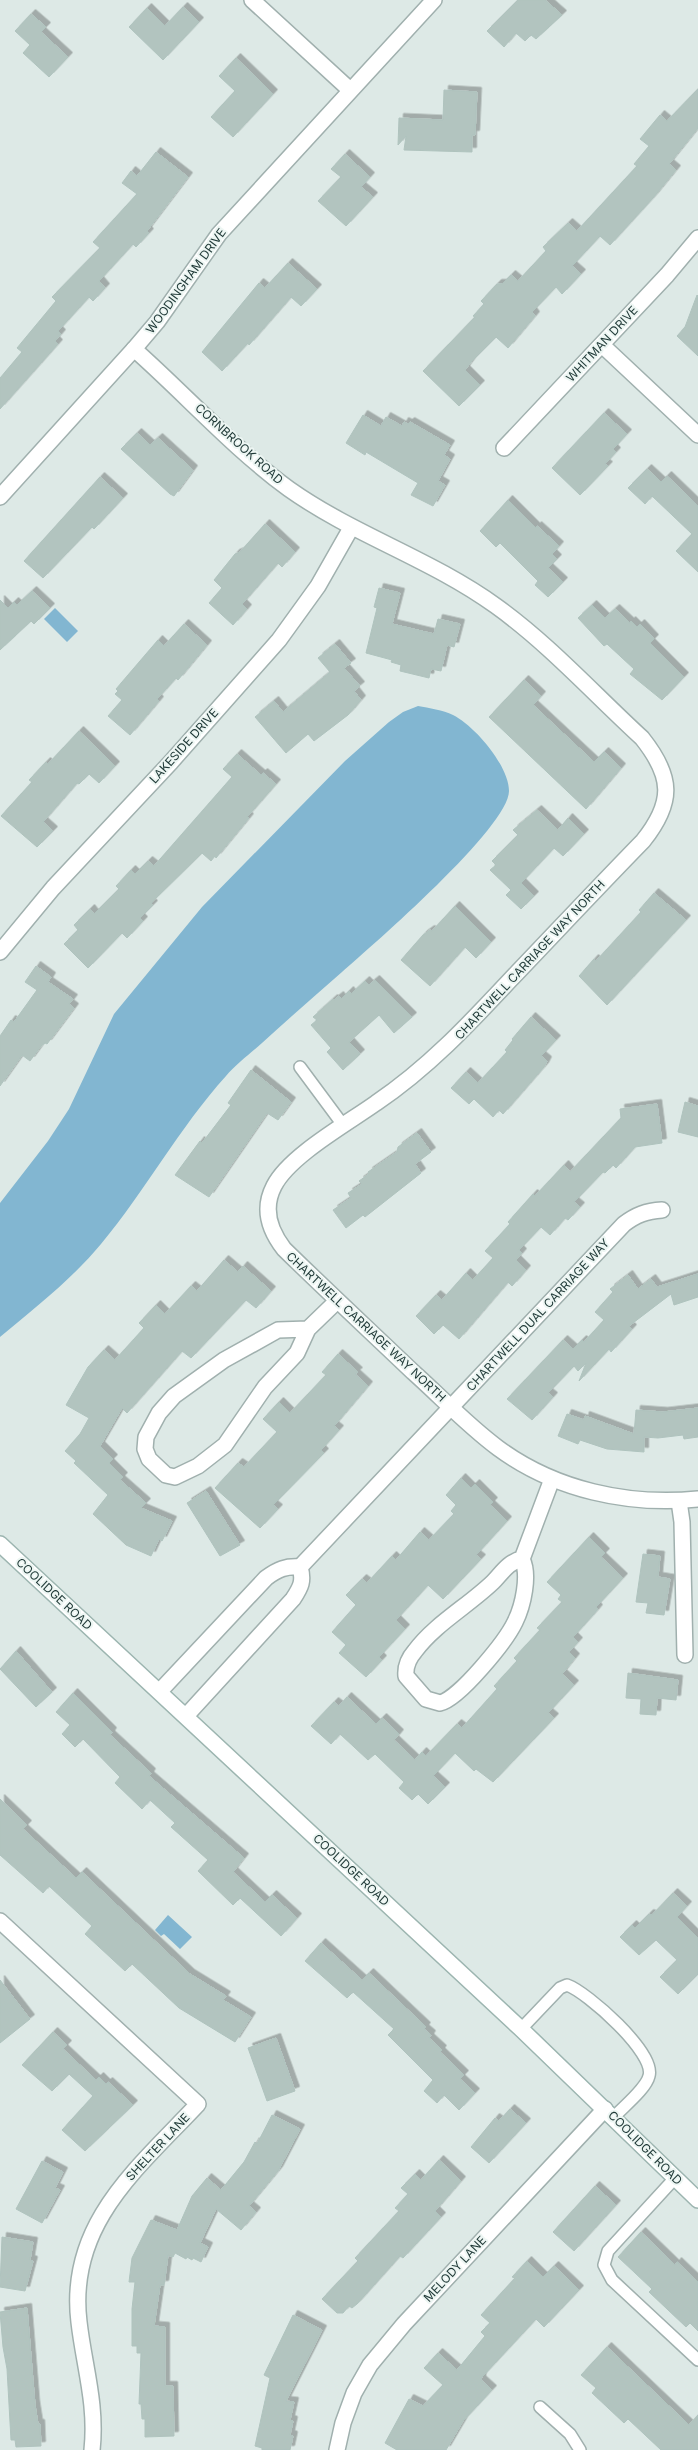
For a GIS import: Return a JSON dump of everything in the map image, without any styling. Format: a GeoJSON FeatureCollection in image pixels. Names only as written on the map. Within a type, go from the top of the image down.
{"type":"FeatureCollection","features":[{"type":"Feature","properties":{"kind":"street"},"geometry":{"type":"LineString","coordinates":[[252,0],[350,90]]}},
{"type":"Feature","properties":{"kind":"street","name":"WOODINGHAM DRIVE"},"geometry":{"type":"LineString","coordinates":[[0,497],[157,322],[219,234],[434,0]]}},
{"type":"Feature","properties":{"kind":"street","name":"WHITMAN DRIVE"},"geometry":{"type":"LineString","coordinates":[[504,448],[602,345],[698,238]]}},
{"type":"Feature","properties":{"kind":"street"},"geometry":{"type":"LineString","coordinates":[[602,345],[698,435]]}},
{"type":"Feature","properties":{"kind":"street","name":"CORNBROOK ROAD"},"geometry":{"type":"LineString","coordinates":[[134,349],[256,462],[312,504],[352,528]]}},
{"type":"Feature","properties":{"kind":"street","name":"LAKESIDE DRIVE"},"geometry":{"type":"LineString","coordinates":[[0,952],[54,888],[171,762],[279,640],[318,586],[352,528]]}},
{"type":"Feature","properties":{"kind":"street","name":"CHARTWELL CARRIAGE WAY NORTH"},"geometry":{"type":"LineString","coordinates":[[352,528],[415,558],[459,582],[496,606],[534,636],[642,738],[657,756],[662,768],[666,797],[662,812],[643,841],[448,1046],[412,1078],[309,1150],[283,1173],[274,1185],[268,1205],[270,1224],[284,1250],[451,1406],[498,1448],[521,1464],[552,1480],[610,1495],[639,1500],[678,1501],[698,1499]]}},
{"type":"Feature","properties":{"kind":"street","name":"CHARTWELL DUAL CARRIAGE WAY"},"geometry":{"type":"LineString","coordinates":[[300,1567],[624,1224],[635,1216],[648,1211],[662,1210]]}},
{"type":"Feature","properties":{"kind":"street"},"geometry":{"type":"LineString","coordinates":[[308,1329],[278,1330],[224,1360],[174,1396],[158,1413],[146,1437],[145,1449],[149,1459],[166,1475],[174,1477],[185,1474],[198,1466],[225,1445],[265,1387],[297,1353],[308,1329],[337,1300]]}},
{"type":"Feature","properties":{"kind":"street"},"geometry":{"type":"LineString","coordinates":[[522,1559],[510,1564],[486,1589],[424,1641],[414,1652],[408,1662],[406,1676],[426,1698],[440,1703],[456,1695],[500,1645],[516,1622],[526,1571],[522,1559],[552,1480]]}},
{"type":"Feature","properties":{"kind":"street"},"geometry":{"type":"LineString","coordinates":[[678,1501],[682,1522],[685,1654]]}},
{"type":"Feature","properties":{"kind":"street","name":"COOLIDGE ROAD"},"geometry":{"type":"LineString","coordinates":[[0,1544],[521,2029],[698,2200]]}},
{"type":"Feature","properties":{"kind":"street"},"geometry":{"type":"LineString","coordinates":[[160,1691],[266,1578],[278,1569],[288,1566],[300,1567],[303,1578],[301,1587],[293,1599],[186,1716]]}},
{"type":"Feature","properties":{"kind":"street","name":"SHELTER LANE"},"geometry":{"type":"LineString","coordinates":[[1,1924],[198,2104],[113,2197],[98,2219],[87,2244],[80,2284],[79,2320],[93,2408],[92,2450]]}},
{"type":"Feature","properties":{"kind":"street","name":"MELODY LANE"},"geometry":{"type":"LineString","coordinates":[[337,2450],[343,2422],[354,2393],[370,2365],[404,2324],[610,2113]]}},
{"type":"Feature","properties":{"kind":"lane"},"geometry":{"type":"LineString","coordinates":[[300,1067],[343,1125]]}},
{"type":"Feature","properties":{"kind":"lane"},"geometry":{"type":"LineString","coordinates":[[521,2029],[560,1988],[567,1985],[576,1988],[592,2000],[642,2052],[650,2066],[649,2077],[642,2087],[610,2113]]}},
{"type":"Feature","properties":{"kind":"lane"},"geometry":{"type":"LineString","coordinates":[[675,2178],[608,2251],[604,2265],[612,2280],[698,2360]]}},
{"type":"Feature","properties":{"kind":"lane"},"geometry":{"type":"LineString","coordinates":[[540,2407],[570,2434],[580,2450]]}},
{"type":"Feature","properties":{"kind":"water"},"geometry":{"type":"Polygon","coordinates":[[[55,608],[78,631],[67,642],[44,619],[55,608]]]}},
{"type":"Feature","properties":{"kind":"water"},"geometry":{"type":"Polygon","coordinates":[[[418,706],[440,710],[453,715],[462,720],[480,737],[497,759],[507,781],[509,791],[503,808],[487,831],[437,885],[230,1072],[193,1117],[133,1202],[90,1257],[40,1304],[0,1337],[0,1203],[48,1141],[69,1109],[114,1014],[202,907],[345,761],[389,722],[403,712],[418,706]]]}},
{"type":"Feature","properties":{"kind":"water"},"geometry":{"type":"Polygon","coordinates":[[[168,1915],[192,1937],[180,1949],[164,1934],[161,1936],[155,1930],[168,1915]]]}},
{"type":"Feature","properties":{"kind":"building"},"geometry":{"type":"Polygon","coordinates":[[[518,0],[545,0],[562,15],[536,39],[531,35],[525,41],[516,33],[504,47],[487,31],[518,0]]]}},
{"type":"Feature","properties":{"kind":"building"},"geometry":{"type":"Polygon","coordinates":[[[183,7],[199,22],[163,60],[129,27],[147,8],[165,26],[183,7]]]}},
{"type":"Feature","properties":{"kind":"building"},"geometry":{"type":"Polygon","coordinates":[[[31,14],[46,27],[41,32],[68,57],[49,77],[23,53],[30,45],[15,31],[31,14]]]}},
{"type":"Feature","properties":{"kind":"building"},"geometry":{"type":"Polygon","coordinates":[[[236,58],[273,94],[233,137],[211,117],[235,91],[219,76],[236,58]]]}},
{"type":"Feature","properties":{"kind":"building"},"geometry":{"type":"Polygon","coordinates":[[[698,89],[698,128],[669,164],[676,170],[610,245],[600,236],[572,266],[581,274],[562,294],[556,287],[532,312],[535,316],[508,348],[496,337],[471,362],[465,370],[480,385],[459,406],[423,371],[475,317],[473,316],[484,304],[481,301],[497,284],[502,284],[511,275],[518,281],[546,251],[543,247],[568,223],[577,231],[637,166],[634,164],[649,146],[640,139],[660,115],[667,121],[698,89]]]}},
{"type":"Feature","properties":{"kind":"building"},"geometry":{"type":"Polygon","coordinates":[[[444,90],[477,92],[475,135],[472,135],[472,152],[404,150],[406,136],[398,145],[399,118],[443,120],[444,90]]]}},
{"type":"Feature","properties":{"kind":"building"},"geometry":{"type":"Polygon","coordinates":[[[156,152],[188,177],[147,231],[149,233],[136,247],[133,244],[99,281],[105,288],[93,301],[89,297],[58,331],[61,334],[55,341],[58,344],[0,409],[0,378],[22,352],[17,348],[56,301],[52,297],[100,248],[93,242],[137,194],[122,183],[131,171],[137,176],[156,152]]]}},
{"type":"Feature","properties":{"kind":"building"},"geometry":{"type":"Polygon","coordinates":[[[345,154],[370,177],[361,187],[373,197],[346,226],[318,201],[341,177],[331,169],[345,154]]]}},
{"type":"Feature","properties":{"kind":"building"},"geometry":{"type":"Polygon","coordinates":[[[288,263],[317,289],[301,306],[291,297],[249,345],[248,343],[222,371],[202,352],[259,283],[265,288],[288,263]]]}},
{"type":"Feature","properties":{"kind":"building"},"geometry":{"type":"Polygon","coordinates":[[[697,295],[698,356],[677,336],[685,327],[697,295]]]}},
{"type":"Feature","properties":{"kind":"building"},"geometry":{"type":"Polygon","coordinates":[[[604,413],[627,434],[613,449],[616,452],[605,464],[608,466],[580,495],[552,468],[604,413]]]}},
{"type":"Feature","properties":{"kind":"building"},"geometry":{"type":"Polygon","coordinates":[[[363,415],[381,426],[386,417],[402,426],[404,422],[408,424],[410,422],[450,445],[444,455],[450,459],[438,481],[445,485],[433,506],[411,495],[418,483],[366,452],[365,455],[346,443],[363,415]]]}},
{"type":"Feature","properties":{"kind":"building"},"geometry":{"type":"Polygon","coordinates":[[[137,433],[150,445],[158,438],[193,470],[174,496],[121,449],[137,433]]]}},
{"type":"Feature","properties":{"kind":"building"},"geometry":{"type":"Polygon","coordinates":[[[647,469],[661,482],[667,476],[698,506],[698,572],[676,551],[692,534],[652,496],[645,504],[628,488],[647,469]]]}},
{"type":"Feature","properties":{"kind":"building"},"geometry":{"type":"Polygon","coordinates":[[[100,477],[123,498],[43,578],[24,561],[100,477]]]}},
{"type":"Feature","properties":{"kind":"building"},"geometry":{"type":"Polygon","coordinates":[[[508,500],[536,528],[537,526],[559,546],[552,554],[557,559],[548,568],[563,582],[548,597],[535,585],[538,581],[500,543],[496,547],[480,531],[508,500]]]}},
{"type":"Feature","properties":{"kind":"building"},"geometry":{"type":"Polygon","coordinates":[[[265,524],[295,552],[282,567],[278,563],[242,604],[247,609],[233,625],[209,603],[222,588],[214,580],[235,554],[240,552],[265,524]]]}},
{"type":"Feature","properties":{"kind":"building"},"geometry":{"type":"Polygon","coordinates":[[[379,588],[400,593],[392,624],[434,634],[438,619],[460,624],[454,647],[447,645],[441,671],[431,669],[429,678],[400,671],[401,665],[391,662],[392,660],[366,653],[377,608],[374,607],[379,588]]]}},
{"type":"Feature","properties":{"kind":"building"},"geometry":{"type":"Polygon","coordinates":[[[32,591],[50,608],[34,624],[31,621],[0,650],[0,600],[8,608],[14,602],[17,605],[32,591]]]}},
{"type":"Feature","properties":{"kind":"building"},"geometry":{"type":"Polygon","coordinates":[[[592,605],[605,618],[615,609],[630,623],[631,621],[637,627],[640,624],[654,639],[650,643],[684,677],[662,700],[630,674],[634,669],[607,644],[604,646],[578,618],[592,605]]]}},
{"type":"Feature","properties":{"kind":"building"},"geometry":{"type":"Polygon","coordinates":[[[184,624],[207,645],[178,680],[176,678],[157,699],[159,701],[130,735],[108,716],[122,700],[115,694],[118,691],[116,689],[158,640],[164,646],[184,624]]]}},
{"type":"Feature","properties":{"kind":"building"},"geometry":{"type":"Polygon","coordinates":[[[335,644],[351,663],[344,668],[360,686],[354,691],[361,700],[348,715],[314,741],[308,734],[286,753],[255,717],[274,701],[283,712],[330,672],[318,658],[335,644]]]}},
{"type":"Feature","properties":{"kind":"building"},"geometry":{"type":"Polygon","coordinates":[[[524,680],[541,696],[533,705],[594,762],[604,752],[621,768],[586,809],[489,717],[524,680]]]}},
{"type":"Feature","properties":{"kind":"building"},"geometry":{"type":"Polygon","coordinates":[[[79,731],[115,766],[99,783],[89,774],[79,784],[77,783],[43,822],[53,831],[37,847],[1,816],[32,782],[29,780],[46,762],[48,764],[79,731]]]}},
{"type":"Feature","properties":{"kind":"building"},"geometry":{"type":"Polygon","coordinates":[[[237,754],[261,775],[263,773],[276,784],[247,817],[249,818],[216,858],[215,856],[211,861],[202,853],[151,903],[153,905],[140,918],[143,921],[127,938],[122,933],[88,968],[64,944],[78,930],[74,925],[90,909],[94,914],[119,889],[116,886],[131,870],[135,874],[148,861],[154,866],[232,777],[223,769],[237,754]]]}},
{"type":"Feature","properties":{"kind":"building"},"geometry":{"type":"Polygon","coordinates":[[[537,810],[558,830],[568,818],[584,834],[563,856],[554,848],[521,883],[534,896],[521,909],[506,895],[511,890],[490,870],[496,865],[492,861],[518,835],[513,830],[537,810]]]}},
{"type":"Feature","properties":{"kind":"building"},"geometry":{"type":"Polygon","coordinates":[[[654,893],[686,920],[607,1005],[579,976],[594,959],[596,961],[641,912],[639,910],[654,893]]]}},
{"type":"Feature","properties":{"kind":"building"},"geometry":{"type":"Polygon","coordinates":[[[455,906],[491,942],[476,958],[465,947],[430,986],[401,960],[423,935],[430,930],[432,931],[455,906]]]}},
{"type":"Feature","properties":{"kind":"building"},"geometry":{"type":"Polygon","coordinates":[[[36,966],[51,977],[48,982],[73,999],[69,1004],[74,1008],[47,1044],[45,1043],[41,1046],[30,1061],[22,1055],[0,1086],[0,1036],[11,1020],[14,1022],[37,990],[25,982],[36,966]]]}},
{"type":"Feature","properties":{"kind":"building"},"geometry":{"type":"Polygon","coordinates":[[[375,980],[412,1017],[394,1033],[379,1015],[349,1042],[360,1054],[343,1070],[327,1052],[331,1048],[311,1025],[317,1020],[313,1017],[333,999],[339,996],[341,999],[349,991],[351,994],[365,981],[369,985],[375,980]]]}},
{"type":"Feature","properties":{"kind":"building"},"geometry":{"type":"Polygon","coordinates":[[[531,1017],[556,1040],[541,1056],[547,1061],[544,1067],[503,1114],[499,1110],[493,1117],[474,1099],[469,1104],[451,1088],[466,1072],[478,1083],[507,1052],[505,1050],[512,1039],[531,1017]]]}},
{"type":"Feature","properties":{"kind":"building"},"geometry":{"type":"Polygon","coordinates":[[[251,1070],[291,1102],[278,1120],[267,1113],[209,1197],[175,1175],[200,1141],[202,1143],[231,1105],[228,1103],[251,1070]]]}},
{"type":"Feature","properties":{"kind":"building"},"geometry":{"type":"Polygon","coordinates":[[[685,1102],[698,1106],[698,1137],[678,1132],[685,1102]]]}},
{"type":"Feature","properties":{"kind":"building"},"geometry":{"type":"Polygon","coordinates":[[[657,1104],[662,1143],[635,1147],[616,1168],[613,1165],[605,1173],[603,1172],[574,1202],[580,1207],[568,1220],[565,1218],[550,1235],[541,1227],[519,1250],[522,1253],[516,1260],[526,1270],[512,1286],[508,1282],[459,1339],[443,1325],[434,1334],[416,1316],[436,1295],[442,1300],[466,1273],[473,1280],[493,1258],[485,1251],[510,1224],[508,1222],[533,1194],[535,1196],[564,1165],[570,1172],[621,1118],[620,1109],[657,1104]]]}},
{"type":"Feature","properties":{"kind":"building"},"geometry":{"type":"Polygon","coordinates":[[[417,1133],[431,1152],[415,1164],[421,1173],[365,1217],[363,1215],[346,1228],[333,1210],[351,1198],[348,1193],[362,1184],[359,1181],[369,1174],[368,1172],[397,1152],[398,1147],[417,1133]]]}},
{"type":"Feature","properties":{"kind":"building"},"geometry":{"type":"Polygon","coordinates":[[[224,1260],[238,1272],[243,1266],[271,1291],[256,1308],[246,1300],[191,1358],[182,1351],[127,1413],[122,1408],[100,1446],[113,1459],[109,1463],[123,1477],[120,1480],[146,1503],[141,1508],[172,1521],[162,1541],[159,1539],[151,1556],[126,1545],[93,1514],[108,1495],[74,1463],[76,1461],[65,1451],[80,1434],[89,1418],[66,1405],[88,1367],[104,1350],[115,1360],[144,1328],[139,1323],[156,1305],[165,1314],[191,1286],[197,1291],[224,1260]]]}},
{"type":"Feature","properties":{"kind":"building"},"geometry":{"type":"Polygon","coordinates":[[[698,1274],[698,1297],[674,1305],[671,1294],[629,1326],[632,1329],[611,1352],[609,1349],[579,1381],[586,1363],[578,1371],[574,1366],[548,1393],[553,1397],[532,1420],[507,1399],[563,1340],[573,1349],[582,1340],[584,1342],[604,1320],[595,1312],[613,1292],[610,1289],[628,1275],[638,1289],[651,1279],[657,1287],[698,1274]]]}},
{"type":"Feature","properties":{"kind":"building"},"geometry":{"type":"Polygon","coordinates":[[[338,1354],[358,1372],[355,1374],[368,1386],[334,1426],[339,1430],[321,1450],[324,1453],[273,1505],[278,1509],[260,1528],[215,1488],[238,1463],[244,1467],[277,1432],[263,1419],[279,1402],[290,1413],[326,1375],[322,1372],[338,1354]]]}},
{"type":"Feature","properties":{"kind":"building"},"geometry":{"type":"Polygon","coordinates":[[[698,1408],[698,1437],[684,1439],[683,1435],[658,1438],[644,1437],[644,1452],[607,1449],[580,1440],[578,1444],[558,1436],[567,1414],[584,1420],[585,1416],[634,1434],[636,1410],[663,1412],[698,1408]]]}},
{"type":"Feature","properties":{"kind":"building"},"geometry":{"type":"Polygon","coordinates":[[[461,1478],[471,1488],[475,1484],[493,1502],[490,1505],[507,1521],[476,1555],[481,1559],[443,1599],[428,1585],[396,1620],[405,1629],[379,1657],[382,1660],[366,1677],[339,1653],[346,1645],[332,1632],[356,1605],[346,1595],[362,1579],[367,1583],[392,1556],[396,1560],[420,1532],[429,1540],[454,1514],[451,1511],[456,1505],[446,1495],[461,1478]]]}},
{"type":"Feature","properties":{"kind":"building"},"geometry":{"type":"Polygon","coordinates":[[[206,1491],[240,1545],[220,1556],[187,1503],[206,1491]]]}},
{"type":"Feature","properties":{"kind":"building"},"geometry":{"type":"Polygon","coordinates":[[[589,1537],[605,1553],[601,1557],[623,1578],[596,1607],[598,1609],[573,1637],[578,1642],[569,1652],[575,1658],[562,1674],[574,1685],[548,1713],[554,1718],[493,1782],[476,1769],[474,1771],[455,1753],[433,1776],[445,1787],[428,1804],[418,1794],[412,1800],[399,1788],[404,1782],[375,1754],[368,1760],[340,1734],[331,1744],[311,1726],[334,1702],[339,1706],[347,1697],[376,1724],[382,1718],[399,1734],[394,1740],[415,1760],[422,1752],[426,1756],[457,1724],[462,1728],[497,1689],[494,1686],[517,1661],[514,1658],[540,1630],[537,1628],[562,1602],[558,1599],[561,1595],[547,1582],[589,1537]]]}},
{"type":"Feature","properties":{"kind":"building"},"geometry":{"type":"Polygon","coordinates":[[[643,1554],[660,1556],[658,1577],[670,1579],[664,1615],[646,1613],[648,1603],[636,1602],[643,1554]]]}},
{"type":"Feature","properties":{"kind":"building"},"geometry":{"type":"Polygon","coordinates":[[[16,1651],[52,1692],[36,1707],[0,1669],[16,1651]]]}},
{"type":"Feature","properties":{"kind":"building"},"geometry":{"type":"Polygon","coordinates":[[[628,1673],[678,1680],[676,1700],[657,1698],[656,1715],[640,1714],[641,1699],[626,1698],[628,1673]]]}},
{"type":"Feature","properties":{"kind":"building"},"geometry":{"type":"Polygon","coordinates":[[[73,1693],[112,1732],[110,1735],[151,1773],[149,1776],[244,1858],[233,1872],[265,1902],[272,1895],[297,1918],[281,1936],[240,1898],[233,1905],[198,1871],[208,1860],[171,1827],[175,1823],[150,1800],[142,1809],[115,1783],[120,1777],[83,1739],[75,1747],[62,1734],[70,1725],[56,1712],[73,1693]]]}},
{"type":"Feature","properties":{"kind":"building"},"geometry":{"type":"Polygon","coordinates":[[[0,1799],[27,1825],[23,1829],[76,1878],[82,1872],[190,1974],[226,1996],[223,2000],[251,2017],[235,2042],[179,2008],[132,1964],[125,1971],[85,1934],[92,1926],[49,1886],[43,1893],[0,1855],[0,1799]]]}},
{"type":"Feature","properties":{"kind":"building"},"geometry":{"type":"Polygon","coordinates":[[[673,1893],[687,1906],[677,1917],[698,1938],[698,1974],[678,1994],[660,1977],[677,1960],[656,1940],[639,1955],[620,1937],[632,1925],[635,1928],[649,1914],[652,1915],[673,1893]]]}},
{"type":"Feature","properties":{"kind":"building"},"geometry":{"type":"Polygon","coordinates":[[[321,1943],[362,1980],[369,1973],[426,2027],[424,2029],[431,2035],[429,2038],[442,2050],[440,2052],[464,2075],[460,2079],[475,2093],[459,2110],[444,2095],[437,2103],[424,2091],[433,2080],[388,2035],[394,2029],[353,1992],[347,1998],[305,1961],[321,1943]]]}},
{"type":"Feature","properties":{"kind":"building"},"geometry":{"type":"Polygon","coordinates":[[[0,1980],[30,2019],[0,2043],[0,1980]]]}},
{"type":"Feature","properties":{"kind":"building"},"geometry":{"type":"Polygon","coordinates":[[[53,2032],[67,2045],[63,2049],[96,2080],[99,2077],[106,2084],[108,2082],[133,2105],[85,2151],[62,2130],[93,2096],[69,2074],[52,2091],[22,2065],[53,2032]]]}},
{"type":"Feature","properties":{"kind":"building"},"geometry":{"type":"Polygon","coordinates":[[[276,2038],[295,2091],[267,2101],[248,2048],[276,2038]]]}},
{"type":"Feature","properties":{"kind":"building"},"geometry":{"type":"Polygon","coordinates":[[[510,2109],[526,2123],[489,2163],[471,2147],[495,2118],[499,2121],[510,2109]]]}},
{"type":"Feature","properties":{"kind":"building"},"geometry":{"type":"Polygon","coordinates":[[[272,2115],[300,2129],[278,2171],[249,2206],[256,2212],[241,2230],[216,2209],[200,2243],[208,2247],[201,2262],[193,2258],[192,2260],[187,2257],[186,2259],[175,2253],[173,2257],[168,2255],[164,2285],[160,2285],[154,2326],[165,2327],[165,2386],[173,2386],[174,2436],[145,2437],[145,2419],[142,2419],[141,2404],[139,2404],[141,2353],[137,2353],[137,2346],[132,2346],[132,2309],[135,2282],[129,2282],[132,2258],[151,2220],[177,2230],[192,2196],[207,2178],[221,2190],[244,2162],[255,2142],[257,2144],[272,2115]]]}},
{"type":"Feature","properties":{"kind":"building"},"geometry":{"type":"Polygon","coordinates":[[[439,2160],[461,2181],[435,2211],[441,2217],[403,2258],[400,2256],[357,2304],[352,2308],[349,2306],[343,2313],[337,2313],[322,2299],[358,2261],[355,2258],[399,2211],[395,2208],[408,2194],[401,2188],[415,2174],[421,2180],[439,2160]]]}},
{"type":"Feature","properties":{"kind":"building"},"geometry":{"type":"Polygon","coordinates":[[[42,2161],[63,2172],[55,2188],[60,2190],[42,2223],[16,2209],[42,2161]]]}},
{"type":"Feature","properties":{"kind":"building"},"geometry":{"type":"Polygon","coordinates":[[[595,2186],[616,2205],[574,2251],[553,2232],[595,2186]]]}},
{"type":"Feature","properties":{"kind":"building"},"geometry":{"type":"Polygon","coordinates":[[[641,2232],[675,2265],[677,2262],[698,2282],[698,2331],[690,2323],[686,2327],[649,2292],[652,2289],[618,2257],[641,2232]]]}},
{"type":"Feature","properties":{"kind":"building"},"geometry":{"type":"Polygon","coordinates":[[[2,2237],[33,2242],[30,2260],[33,2261],[25,2291],[0,2287],[2,2237]]]}},
{"type":"Feature","properties":{"kind":"building"},"geometry":{"type":"Polygon","coordinates":[[[527,2261],[543,2277],[554,2266],[579,2290],[544,2327],[536,2319],[482,2377],[481,2380],[492,2390],[463,2421],[446,2450],[397,2450],[385,2443],[409,2399],[423,2406],[443,2385],[424,2368],[438,2353],[457,2370],[485,2336],[481,2332],[490,2323],[481,2315],[515,2278],[512,2277],[527,2261]]]}},
{"type":"Feature","properties":{"kind":"building"},"geometry":{"type":"Polygon","coordinates":[[[27,2308],[35,2405],[38,2424],[40,2424],[41,2446],[16,2447],[15,2440],[11,2440],[7,2369],[0,2312],[27,2308]]]}},
{"type":"Feature","properties":{"kind":"building"},"geometry":{"type":"Polygon","coordinates":[[[293,2315],[322,2330],[286,2401],[294,2402],[290,2420],[293,2421],[290,2435],[293,2436],[290,2450],[262,2450],[262,2448],[255,2446],[270,2378],[264,2375],[293,2315]]]}},
{"type":"Feature","properties":{"kind":"building"},"geometry":{"type":"Polygon","coordinates":[[[607,2347],[689,2425],[698,2415],[698,2450],[661,2450],[628,2419],[624,2423],[592,2393],[596,2388],[581,2375],[607,2347]]]}}]}
